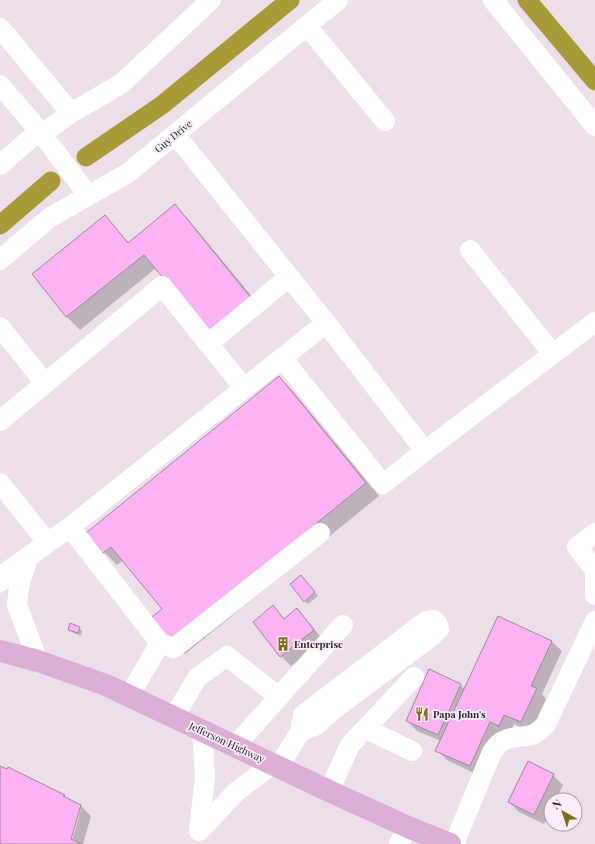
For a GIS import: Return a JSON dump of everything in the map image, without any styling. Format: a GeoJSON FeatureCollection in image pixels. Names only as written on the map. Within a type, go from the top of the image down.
{"type":"FeatureCollection","features":[{"type":"Feature","properties":{"kind":"main road","name":"Jefferson Highway"},"geometry":{"type":"LineString","coordinates":[[0,651],[38,661],[106,685],[329,791],[404,836],[450,844]]}},
{"type":"Feature","properties":{"kind":"street"},"geometry":{"type":"LineString","coordinates":[[0,165],[40,133],[121,84],[211,0]]}},
{"type":"Feature","properties":{"kind":"street","name":"Guy Drive"},"geometry":{"type":"LineString","coordinates":[[0,260],[49,218],[128,173],[338,0]]}},
{"type":"Feature","properties":{"kind":"street"},"geometry":{"type":"LineString","coordinates":[[493,0],[595,126]]}},
{"type":"Feature","properties":{"kind":"street"},"geometry":{"type":"LineString","coordinates":[[307,26],[385,121]]}},
{"type":"Feature","properties":{"kind":"street"},"geometry":{"type":"LineString","coordinates":[[0,28],[71,113]]}},
{"type":"Feature","properties":{"kind":"street"},"geometry":{"type":"LineString","coordinates":[[0,85],[40,133],[88,195]]}},
{"type":"Feature","properties":{"kind":"street"},"geometry":{"type":"LineString","coordinates":[[175,134],[326,323],[425,451]]}},
{"type":"Feature","properties":{"kind":"street"},"geometry":{"type":"LineString","coordinates":[[470,250],[552,353]]}},
{"type":"Feature","properties":{"kind":"street"},"geometry":{"type":"LineString","coordinates":[[208,344],[289,277]]}},
{"type":"Feature","properties":{"kind":"street"},"geometry":{"type":"LineString","coordinates":[[0,421],[162,286],[244,388]]}},
{"type":"Feature","properties":{"kind":"street"},"geometry":{"type":"LineString","coordinates":[[282,358],[383,484],[552,353],[595,322]]}},
{"type":"Feature","properties":{"kind":"street"},"geometry":{"type":"LineString","coordinates":[[1,574],[70,527],[326,323]]}},
{"type":"Feature","properties":{"kind":"street"},"geometry":{"type":"LineString","coordinates":[[0,327],[45,383]]}},
{"type":"Feature","properties":{"kind":"street"},"geometry":{"type":"LineString","coordinates":[[0,483],[48,543]]}},
{"type":"Feature","properties":{"kind":"street"},"geometry":{"type":"LineString","coordinates":[[70,527],[160,643],[174,648],[320,533]]}},
{"type":"Feature","properties":{"kind":"street"},"geometry":{"type":"LineString","coordinates":[[595,533],[577,547],[595,570],[595,595]]}},
{"type":"Feature","properties":{"kind":"street"},"geometry":{"type":"LineString","coordinates":[[28,557],[19,586],[17,605],[38,661]]}},
{"type":"Feature","properties":{"kind":"street"},"geometry":{"type":"LineString","coordinates":[[202,730],[205,776],[199,831],[236,792],[276,765],[300,732],[303,715],[426,621],[433,620],[437,623],[439,629],[428,639],[333,710],[315,726],[300,732]]}},
{"type":"Feature","properties":{"kind":"street"},"geometry":{"type":"LineString","coordinates":[[454,844],[492,752],[497,745],[503,741],[536,734],[546,724],[595,621]]}},
{"type":"Feature","properties":{"kind":"street"},"geometry":{"type":"LineString","coordinates":[[235,746],[343,625]]}},
{"type":"Feature","properties":{"kind":"street"},"geometry":{"type":"LineString","coordinates":[[129,696],[160,643]]}},
{"type":"Feature","properties":{"kind":"street"},"geometry":{"type":"LineString","coordinates":[[174,717],[196,678],[227,656],[279,697]]}},
{"type":"Feature","properties":{"kind":"street"},"geometry":{"type":"LineString","coordinates":[[329,791],[350,745],[414,677]]}},
{"type":"Feature","properties":{"kind":"street"},"geometry":{"type":"LineString","coordinates":[[366,729],[412,751]]}},
{"type":"Feature","properties":{"kind":"building"},"geometry":{"type":"Polygon","coordinates":[[[175,204],[251,298],[208,333],[144,255],[66,317],[32,274],[105,215],[128,243],[175,204]]]}},
{"type":"Feature","properties":{"kind":"building"},"geometry":{"type":"Polygon","coordinates":[[[279,376],[366,483],[171,642],[152,617],[162,609],[111,547],[103,553],[86,533],[279,376]]]}},
{"type":"Feature","properties":{"kind":"building"},"geometry":{"type":"Polygon","coordinates":[[[301,575],[315,592],[304,602],[290,584],[301,575]]]}},
{"type":"Feature","properties":{"kind":"building","name":"Enterprise"},"geometry":{"type":"Polygon","coordinates":[[[273,605],[284,619],[297,608],[314,630],[280,657],[253,622],[273,605]]]}},
{"type":"Feature","properties":{"kind":"building"},"geometry":{"type":"Polygon","coordinates":[[[498,616],[552,641],[531,686],[537,688],[521,722],[504,715],[499,726],[490,722],[470,766],[435,751],[498,616]]]}},
{"type":"Feature","properties":{"kind":"building"},"geometry":{"type":"Polygon","coordinates":[[[70,623],[80,627],[78,633],[68,630],[70,623]]]}},
{"type":"Feature","properties":{"kind":"building"},"geometry":{"type":"Polygon","coordinates":[[[429,669],[461,684],[438,735],[406,721],[429,669]]]}},
{"type":"Feature","properties":{"kind":"building"},"geometry":{"type":"Polygon","coordinates":[[[528,761],[554,774],[545,792],[543,792],[543,797],[534,815],[508,802],[528,761]]]}},
{"type":"Feature","properties":{"kind":"building"},"geometry":{"type":"Polygon","coordinates":[[[0,766],[7,769],[8,767],[65,795],[63,796],[81,805],[71,839],[82,844],[0,844],[0,766]]]}},
{"type":"Feature","properties":{"kind":"waterway"},"geometry":{"type":"LineString","coordinates":[[86,157],[162,105],[290,0]]}},
{"type":"Feature","properties":{"kind":"waterway"},"geometry":{"type":"LineString","coordinates":[[527,0],[595,81]]}},
{"type":"Feature","properties":{"kind":"waterway"},"geometry":{"type":"LineString","coordinates":[[0,225],[51,181]]}},
{"type":"Feature","properties":{"kind":"place","name":"Enterprise"},"geometry":{"type":"Point","coordinates":[283,644]}},
{"type":"Feature","properties":{"kind":"place","name":"Papa John's"},"geometry":{"type":"Point","coordinates":[422,714]}}]}
